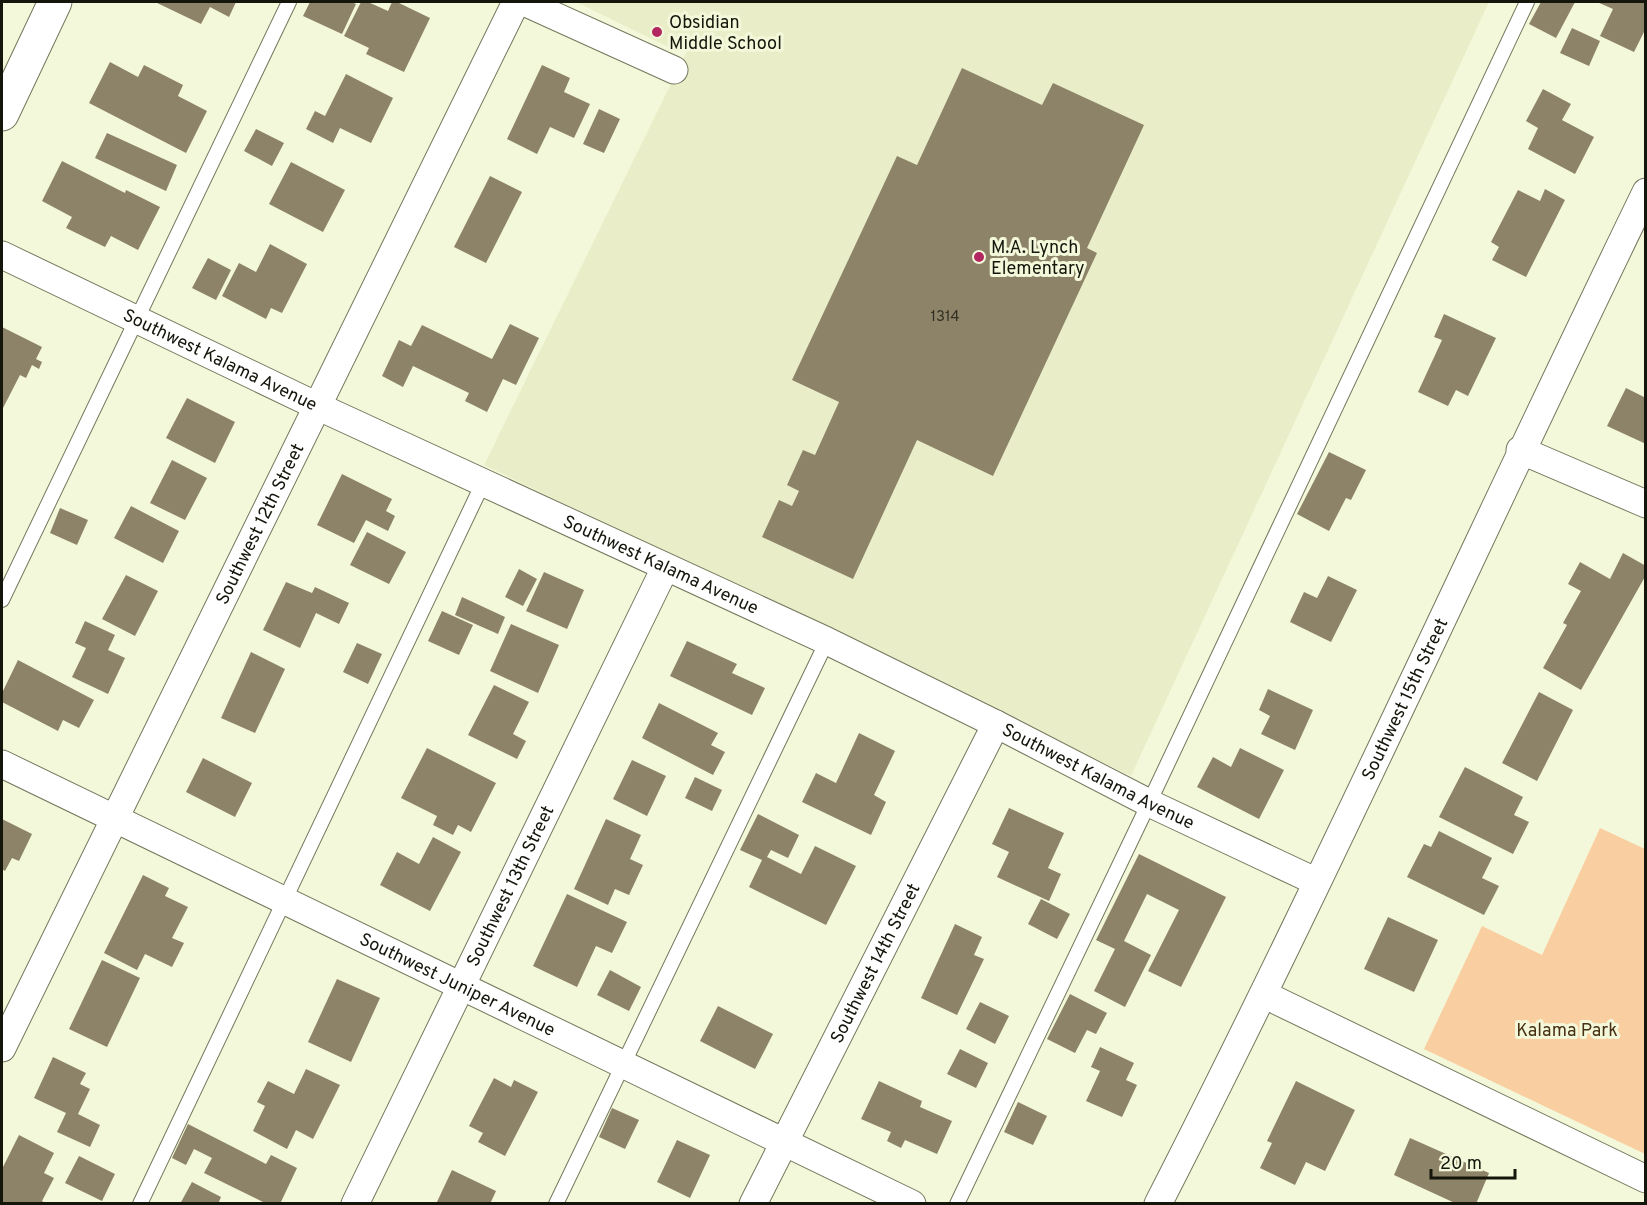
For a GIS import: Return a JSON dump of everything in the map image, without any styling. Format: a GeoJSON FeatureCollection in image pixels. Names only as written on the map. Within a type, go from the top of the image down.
{"type":"FeatureCollection","features":[{"type":"Feature","properties":{"kind":"main road"},"geometry":{"type":"LineString","coordinates":[[2,114],[55,2]]}},
{"type":"Feature","properties":{"kind":"street","name":"Southwest 12th Street"},"geometry":{"type":"LineString","coordinates":[[2,1048],[516,2]]}},
{"type":"Feature","properties":{"kind":"street"},"geometry":{"type":"LineString","coordinates":[[524,2],[674,70]]}},
{"type":"Feature","properties":{"kind":"street","name":"Southwest 15th Street"},"geometry":{"type":"LineString","coordinates":[[1158,1203],[1265,994],[1520,450],[1646,192]]}},
{"type":"Feature","properties":{"kind":"street","name":"Southwest Kalama Avenue"},"geometry":{"type":"LineString","coordinates":[[2,255],[317,406],[664,568],[827,641],[996,723],[1149,803],[1317,882]]}},
{"type":"Feature","properties":{"kind":"street"},"geometry":{"type":"LineString","coordinates":[[1520,450],[1646,504]]}},
{"type":"Feature","properties":{"kind":"street","name":"Southwest 13th Street"},"geometry":{"type":"LineString","coordinates":[[355,1203],[664,568]]}},
{"type":"Feature","properties":{"kind":"street","name":"Southwest 14th Street"},"geometry":{"type":"LineString","coordinates":[[753,1203],[996,723]]}},
{"type":"Feature","properties":{"kind":"street","name":"Southwest Juniper Avenue"},"geometry":{"type":"LineString","coordinates":[[2,764],[912,1203]]}},
{"type":"Feature","properties":{"kind":"street"},"geometry":{"type":"LineString","coordinates":[[1265,994],[1646,1179]]}},
{"type":"Feature","properties":{"kind":"lane"},"geometry":{"type":"LineString","coordinates":[[2,600],[289,2]]}},
{"type":"Feature","properties":{"kind":"lane"},"geometry":{"type":"LineString","coordinates":[[957,1203],[1149,803],[1527,2]]}},
{"type":"Feature","properties":{"kind":"lane"},"geometry":{"type":"LineString","coordinates":[[141,1203],[483,483]]}},
{"type":"Feature","properties":{"kind":"lane"},"geometry":{"type":"LineString","coordinates":[[556,1203],[827,641]]}},
{"type":"Feature","properties":{"kind":"shaded area","name":"M.A. Lynch Elementary"},"geometry":{"type":"Polygon","coordinates":[[[576,2],[1489,2],[1131,776],[484,465],[688,49],[668,47],[576,2]]]}},
{"type":"Feature","properties":{"kind":"green space","name":"Kalama Park"},"geometry":{"type":"Polygon","coordinates":[[[1600,828],[1645,849],[1645,1154],[1424,1049],[1482,926],[1542,955],[1600,828]]]}},
{"type":"Feature","properties":{"kind":"building"},"geometry":{"type":"Polygon","coordinates":[[[155,2],[236,2],[229,17],[210,7],[201,24],[155,2]]]}},
{"type":"Feature","properties":{"kind":"building"},"geometry":{"type":"Polygon","coordinates":[[[310,2],[356,4],[342,34],[303,16],[310,2]]]}},
{"type":"Feature","properties":{"kind":"building"},"geometry":{"type":"Polygon","coordinates":[[[361,2],[368,2],[388,11],[392,2],[397,2],[430,18],[404,72],[366,54],[369,48],[344,36],[361,2]]]}},
{"type":"Feature","properties":{"kind":"building"},"geometry":{"type":"Polygon","coordinates":[[[1541,2],[1575,2],[1556,38],[1529,24],[1541,2]]]}},
{"type":"Feature","properties":{"kind":"building"},"geometry":{"type":"Polygon","coordinates":[[[1597,2],[1646,2],[1646,28],[1634,52],[1600,36],[1613,9],[1597,2]]]}},
{"type":"Feature","properties":{"kind":"building"},"geometry":{"type":"Polygon","coordinates":[[[1572,28],[1600,41],[1589,66],[1560,53],[1572,28]]]}},
{"type":"Feature","properties":{"kind":"building"},"geometry":{"type":"Polygon","coordinates":[[[110,62],[138,77],[144,65],[183,85],[178,96],[207,111],[186,153],[89,103],[110,62]]]}},
{"type":"Feature","properties":{"kind":"building"},"geometry":{"type":"Polygon","coordinates":[[[542,65],[570,78],[564,92],[590,104],[574,138],[550,127],[537,154],[507,139],[542,65]]]}},
{"type":"Feature","properties":{"kind":"building"},"geometry":{"type":"Polygon","coordinates":[[[962,68],[1042,105],[1053,83],[1144,125],[1087,248],[1097,253],[993,476],[917,440],[853,579],[762,537],[779,500],[792,506],[799,491],[787,485],[803,450],[815,455],[839,402],[792,380],[897,156],[917,165],[962,68]]]}},
{"type":"Feature","properties":{"kind":"building"},"geometry":{"type":"Polygon","coordinates":[[[346,74],[393,98],[371,143],[340,128],[333,143],[306,129],[315,111],[325,116],[346,74]]]}},
{"type":"Feature","properties":{"kind":"building"},"geometry":{"type":"Polygon","coordinates":[[[1543,89],[1571,104],[1562,120],[1594,137],[1575,174],[1528,149],[1538,128],[1526,121],[1543,89]]]}},
{"type":"Feature","properties":{"kind":"building"},"geometry":{"type":"Polygon","coordinates":[[[599,109],[620,119],[604,153],[583,144],[599,109]]]}},
{"type":"Feature","properties":{"kind":"building"},"geometry":{"type":"Polygon","coordinates":[[[256,129],[284,143],[272,166],[244,151],[256,129]]]}},
{"type":"Feature","properties":{"kind":"building"},"geometry":{"type":"Polygon","coordinates":[[[107,133],[177,165],[166,191],[95,158],[107,133]]]}},
{"type":"Feature","properties":{"kind":"building"},"geometry":{"type":"Polygon","coordinates":[[[62,161],[125,193],[126,190],[160,207],[138,250],[111,236],[105,247],[66,228],[72,217],[42,201],[62,161]]]}},
{"type":"Feature","properties":{"kind":"building"},"geometry":{"type":"Polygon","coordinates":[[[291,162],[345,190],[323,232],[269,204],[291,162]]]}},
{"type":"Feature","properties":{"kind":"building"},"geometry":{"type":"Polygon","coordinates":[[[490,176],[522,192],[486,263],[454,247],[490,176]]]}},
{"type":"Feature","properties":{"kind":"building"},"geometry":{"type":"Polygon","coordinates":[[[1545,189],[1565,200],[1526,277],[1492,260],[1499,247],[1491,242],[1518,190],[1540,201],[1545,189]]]}},
{"type":"Feature","properties":{"kind":"building"},"geometry":{"type":"Polygon","coordinates":[[[270,244],[307,264],[282,313],[271,308],[266,319],[222,296],[239,263],[256,272],[270,244]]]}},
{"type":"Feature","properties":{"kind":"building"},"geometry":{"type":"Polygon","coordinates":[[[208,258],[231,270],[216,300],[192,288],[208,258]]]}},
{"type":"Feature","properties":{"kind":"building"},"geometry":{"type":"Polygon","coordinates":[[[1444,314],[1496,338],[1468,396],[1456,390],[1448,406],[1418,392],[1442,340],[1434,337],[1444,314]]]}},
{"type":"Feature","properties":{"kind":"building"},"geometry":{"type":"Polygon","coordinates":[[[510,324],[539,338],[516,385],[503,379],[487,412],[465,401],[469,393],[413,366],[403,387],[382,376],[399,340],[411,346],[422,325],[492,359],[510,324]]]}},
{"type":"Feature","properties":{"kind":"building"},"geometry":{"type":"Polygon","coordinates":[[[2,327],[42,347],[36,359],[42,362],[39,369],[32,365],[26,378],[20,375],[3,408],[2,327]]]}},
{"type":"Feature","properties":{"kind":"building"},"geometry":{"type":"Polygon","coordinates":[[[1626,388],[1646,398],[1646,444],[1607,426],[1626,388]]]}},
{"type":"Feature","properties":{"kind":"building"},"geometry":{"type":"Polygon","coordinates":[[[187,398],[235,422],[215,463],[166,438],[187,398]]]}},
{"type":"Feature","properties":{"kind":"building"},"geometry":{"type":"Polygon","coordinates":[[[1329,452],[1366,470],[1351,500],[1346,498],[1329,531],[1297,514],[1329,452]]]}},
{"type":"Feature","properties":{"kind":"building"},"geometry":{"type":"Polygon","coordinates":[[[172,460],[207,478],[185,520],[150,503],[172,460]]]}},
{"type":"Feature","properties":{"kind":"building"},"geometry":{"type":"Polygon","coordinates":[[[342,474],[392,499],[386,511],[395,516],[388,531],[366,520],[354,543],[317,525],[342,474]]]}},
{"type":"Feature","properties":{"kind":"building"},"geometry":{"type":"Polygon","coordinates":[[[131,506],[179,531],[163,563],[114,538],[131,506]]]}},
{"type":"Feature","properties":{"kind":"building"},"geometry":{"type":"Polygon","coordinates":[[[60,508],[88,520],[77,545],[50,533],[60,508]]]}},
{"type":"Feature","properties":{"kind":"building"},"geometry":{"type":"Polygon","coordinates":[[[367,532],[406,552],[389,584],[350,565],[367,532]]]}},
{"type":"Feature","properties":{"kind":"building"},"geometry":{"type":"Polygon","coordinates":[[[1623,553],[1646,566],[1646,575],[1581,690],[1543,668],[1567,625],[1563,623],[1581,591],[1568,584],[1580,562],[1610,579],[1623,553]]]}},
{"type":"Feature","properties":{"kind":"building"},"geometry":{"type":"Polygon","coordinates":[[[519,569],[537,579],[523,606],[505,597],[519,569]]]}},
{"type":"Feature","properties":{"kind":"building"},"geometry":{"type":"Polygon","coordinates":[[[544,572],[584,590],[567,629],[526,611],[544,572]]]}},
{"type":"Feature","properties":{"kind":"building"},"geometry":{"type":"Polygon","coordinates":[[[126,575],[158,591],[135,636],[102,619],[126,575]]]}},
{"type":"Feature","properties":{"kind":"building"},"geometry":{"type":"Polygon","coordinates":[[[1328,576],[1357,590],[1331,642],[1290,622],[1304,592],[1317,598],[1328,576]]]}},
{"type":"Feature","properties":{"kind":"building"},"geometry":{"type":"Polygon","coordinates":[[[286,582],[312,593],[315,587],[349,603],[339,624],[316,613],[300,648],[263,630],[286,582]]]}},
{"type":"Feature","properties":{"kind":"building"},"geometry":{"type":"Polygon","coordinates":[[[462,597],[505,617],[498,634],[455,615],[462,597]]]}},
{"type":"Feature","properties":{"kind":"building"},"geometry":{"type":"Polygon","coordinates":[[[442,611],[473,625],[459,655],[428,641],[442,611]]]}},
{"type":"Feature","properties":{"kind":"building"},"geometry":{"type":"Polygon","coordinates":[[[85,621],[115,635],[108,650],[125,658],[108,694],[72,677],[86,648],[75,643],[85,621]]]}},
{"type":"Feature","properties":{"kind":"building"},"geometry":{"type":"Polygon","coordinates":[[[511,624],[559,645],[538,693],[490,671],[511,624]]]}},
{"type":"Feature","properties":{"kind":"building"},"geometry":{"type":"Polygon","coordinates":[[[687,641],[737,664],[732,673],[765,688],[752,715],[670,676],[687,641]]]}},
{"type":"Feature","properties":{"kind":"building"},"geometry":{"type":"Polygon","coordinates":[[[357,643],[382,654],[368,684],[343,672],[357,643]]]}},
{"type":"Feature","properties":{"kind":"building"},"geometry":{"type":"Polygon","coordinates":[[[251,652],[285,669],[255,733],[221,718],[251,652]]]}},
{"type":"Feature","properties":{"kind":"building"},"geometry":{"type":"Polygon","coordinates":[[[18,660],[94,700],[79,728],[63,720],[58,731],[2,702],[2,693],[18,660]]]}},
{"type":"Feature","properties":{"kind":"building"},"geometry":{"type":"Polygon","coordinates":[[[494,685],[529,702],[513,734],[526,741],[517,759],[468,735],[494,685]]]}},
{"type":"Feature","properties":{"kind":"building"},"geometry":{"type":"Polygon","coordinates":[[[1268,689],[1313,710],[1295,750],[1261,734],[1270,716],[1259,710],[1268,689]]]}},
{"type":"Feature","properties":{"kind":"building"},"geometry":{"type":"Polygon","coordinates":[[[1539,692],[1573,710],[1537,781],[1502,763],[1539,692]]]}},
{"type":"Feature","properties":{"kind":"building"},"geometry":{"type":"Polygon","coordinates":[[[659,703],[718,733],[711,745],[725,752],[713,775],[642,738],[659,703]]]}},
{"type":"Feature","properties":{"kind":"building"},"geometry":{"type":"Polygon","coordinates":[[[859,733],[895,751],[874,795],[886,802],[871,835],[802,802],[816,773],[836,783],[859,733]]]}},
{"type":"Feature","properties":{"kind":"building"},"geometry":{"type":"Polygon","coordinates":[[[427,748],[496,783],[471,832],[458,825],[453,835],[433,825],[437,816],[401,798],[427,748]]]}},
{"type":"Feature","properties":{"kind":"building"},"geometry":{"type":"Polygon","coordinates":[[[1240,748],[1284,770],[1259,819],[1197,787],[1213,757],[1231,767],[1240,748]]]}},
{"type":"Feature","properties":{"kind":"building"},"geometry":{"type":"Polygon","coordinates":[[[203,758],[252,783],[235,817],[186,792],[203,758]]]}},
{"type":"Feature","properties":{"kind":"building"},"geometry":{"type":"Polygon","coordinates":[[[632,760],[666,776],[647,816],[613,799],[632,760]]]}},
{"type":"Feature","properties":{"kind":"building"},"geometry":{"type":"Polygon","coordinates":[[[1465,767],[1523,797],[1514,815],[1529,822],[1513,854],[1439,817],[1465,767]]]}},
{"type":"Feature","properties":{"kind":"building"},"geometry":{"type":"Polygon","coordinates":[[[695,777],[722,790],[712,811],[685,798],[695,777]]]}},
{"type":"Feature","properties":{"kind":"building"},"geometry":{"type":"Polygon","coordinates":[[[1009,808],[1064,833],[1048,868],[1061,874],[1049,901],[997,877],[1009,852],[992,844],[1009,808]]]}},
{"type":"Feature","properties":{"kind":"building"},"geometry":{"type":"Polygon","coordinates":[[[758,814],[799,835],[788,858],[771,850],[767,857],[801,874],[815,846],[856,866],[826,925],[749,887],[762,860],[740,850],[758,814]]]}},
{"type":"Feature","properties":{"kind":"building"},"geometry":{"type":"Polygon","coordinates":[[[2,819],[32,834],[19,861],[12,858],[5,871],[2,869],[2,819]]]}},
{"type":"Feature","properties":{"kind":"building"},"geometry":{"type":"Polygon","coordinates":[[[606,819],[641,835],[630,859],[643,865],[629,895],[615,889],[608,905],[574,889],[606,819]]]}},
{"type":"Feature","properties":{"kind":"building"},"geometry":{"type":"Polygon","coordinates":[[[1439,831],[1492,858],[1482,878],[1499,886],[1484,915],[1407,877],[1424,844],[1431,847],[1439,831]]]}},
{"type":"Feature","properties":{"kind":"building"},"geometry":{"type":"Polygon","coordinates":[[[433,837],[461,852],[430,911],[380,885],[397,852],[419,864],[433,837]]]}},
{"type":"Feature","properties":{"kind":"building"},"geometry":{"type":"Polygon","coordinates":[[[1139,854],[1226,897],[1181,987],[1148,971],[1179,910],[1147,894],[1124,941],[1151,955],[1125,1007],[1094,991],[1115,949],[1096,940],[1139,854]]]}},
{"type":"Feature","properties":{"kind":"building"},"geometry":{"type":"Polygon","coordinates":[[[143,875],[169,888],[165,896],[188,907],[172,938],[184,943],[172,967],[145,954],[137,970],[104,953],[143,875]]]}},
{"type":"Feature","properties":{"kind":"building"},"geometry":{"type":"Polygon","coordinates":[[[567,894],[627,922],[612,953],[596,946],[577,987],[533,966],[567,894]]]}},
{"type":"Feature","properties":{"kind":"building"},"geometry":{"type":"Polygon","coordinates":[[[1041,899],[1070,914],[1057,939],[1028,924],[1041,899]]]}},
{"type":"Feature","properties":{"kind":"building"},"geometry":{"type":"Polygon","coordinates":[[[1388,917],[1438,940],[1414,992],[1364,969],[1388,917]]]}},
{"type":"Feature","properties":{"kind":"building"},"geometry":{"type":"Polygon","coordinates":[[[955,924],[982,937],[974,955],[984,959],[957,1015],[921,998],[955,924]]]}},
{"type":"Feature","properties":{"kind":"building"},"geometry":{"type":"Polygon","coordinates":[[[102,960],[140,978],[107,1047],[69,1029],[102,960]]]}},
{"type":"Feature","properties":{"kind":"building"},"geometry":{"type":"Polygon","coordinates":[[[610,970],[641,987],[629,1011],[597,995],[610,970]]]}},
{"type":"Feature","properties":{"kind":"building"},"geometry":{"type":"Polygon","coordinates":[[[337,979],[380,998],[351,1062],[308,1042],[337,979]]]}},
{"type":"Feature","properties":{"kind":"building"},"geometry":{"type":"Polygon","coordinates":[[[1070,994],[1107,1013],[1096,1034],[1087,1030],[1075,1053],[1047,1039],[1070,994]]]}},
{"type":"Feature","properties":{"kind":"building"},"geometry":{"type":"Polygon","coordinates":[[[980,1002],[1009,1016],[995,1044],[966,1029],[980,1002]]]}},
{"type":"Feature","properties":{"kind":"building"},"geometry":{"type":"Polygon","coordinates":[[[718,1006],[773,1034],[755,1069],[700,1041],[718,1006]]]}},
{"type":"Feature","properties":{"kind":"building"},"geometry":{"type":"Polygon","coordinates":[[[1100,1047],[1134,1063],[1126,1080],[1137,1085],[1122,1117],[1086,1101],[1100,1071],[1091,1067],[1100,1047]]]}},
{"type":"Feature","properties":{"kind":"building"},"geometry":{"type":"Polygon","coordinates":[[[960,1049],[988,1063],[976,1088],[947,1074],[960,1049]]]}},
{"type":"Feature","properties":{"kind":"building"},"geometry":{"type":"Polygon","coordinates":[[[53,1057],[86,1073],[80,1084],[90,1089],[78,1114],[100,1125],[90,1147],[57,1132],[66,1113],[34,1098],[53,1057]]]}},
{"type":"Feature","properties":{"kind":"building"},"geometry":{"type":"Polygon","coordinates":[[[306,1069],[340,1085],[313,1139],[296,1130],[287,1149],[253,1131],[265,1106],[257,1102],[268,1081],[294,1094],[306,1069]]]}},
{"type":"Feature","properties":{"kind":"building"},"geometry":{"type":"Polygon","coordinates":[[[494,1078],[511,1087],[514,1080],[538,1092],[505,1156],[478,1142],[483,1133],[469,1126],[494,1078]]]}},
{"type":"Feature","properties":{"kind":"building"},"geometry":{"type":"Polygon","coordinates":[[[879,1081],[922,1101],[920,1107],[952,1121],[937,1154],[905,1140],[901,1148],[887,1141],[891,1132],[861,1119],[879,1081]]]}},
{"type":"Feature","properties":{"kind":"building"},"geometry":{"type":"Polygon","coordinates":[[[1296,1081],[1355,1110],[1325,1171],[1306,1162],[1295,1185],[1260,1168],[1272,1143],[1267,1141],[1296,1081]]]}},
{"type":"Feature","properties":{"kind":"building"},"geometry":{"type":"Polygon","coordinates":[[[1018,1102],[1047,1116],[1033,1145],[1004,1132],[1018,1102]]]}},
{"type":"Feature","properties":{"kind":"building"},"geometry":{"type":"Polygon","coordinates":[[[612,1108],[639,1120],[625,1149],[599,1137],[612,1108]]]}},
{"type":"Feature","properties":{"kind":"building"},"geometry":{"type":"Polygon","coordinates":[[[188,1124],[266,1164],[271,1155],[297,1168],[280,1204],[267,1204],[204,1173],[212,1158],[194,1149],[186,1165],[172,1158],[188,1124]]]}},
{"type":"Feature","properties":{"kind":"building"},"geometry":{"type":"Polygon","coordinates":[[[19,1135],[54,1153],[44,1173],[54,1178],[42,1201],[47,1204],[2,1204],[2,1169],[19,1135]]]}},
{"type":"Feature","properties":{"kind":"building"},"geometry":{"type":"Polygon","coordinates":[[[1410,1138],[1489,1173],[1476,1204],[1457,1204],[1394,1175],[1410,1138]]]}},
{"type":"Feature","properties":{"kind":"building"},"geometry":{"type":"Polygon","coordinates":[[[677,1140],[710,1155],[690,1198],[657,1182],[677,1140]]]}},
{"type":"Feature","properties":{"kind":"building"},"geometry":{"type":"Polygon","coordinates":[[[79,1156],[115,1174],[102,1201],[65,1183],[79,1156]]]}},
{"type":"Feature","properties":{"kind":"building"},"geometry":{"type":"Polygon","coordinates":[[[452,1170],[496,1191],[490,1204],[436,1204],[452,1170]]]}},
{"type":"Feature","properties":{"kind":"building"},"geometry":{"type":"Polygon","coordinates":[[[192,1182],[221,1197],[218,1204],[180,1204],[192,1182]]]}},
{"type":"Feature","properties":{"kind":"place","name":"Obsidian Middle School"},"geometry":{"type":"Point","coordinates":[657,32]}},
{"type":"Feature","properties":{"kind":"place","name":"M.A. Lynch Elementary"},"geometry":{"type":"Point","coordinates":[979,257]}}]}
